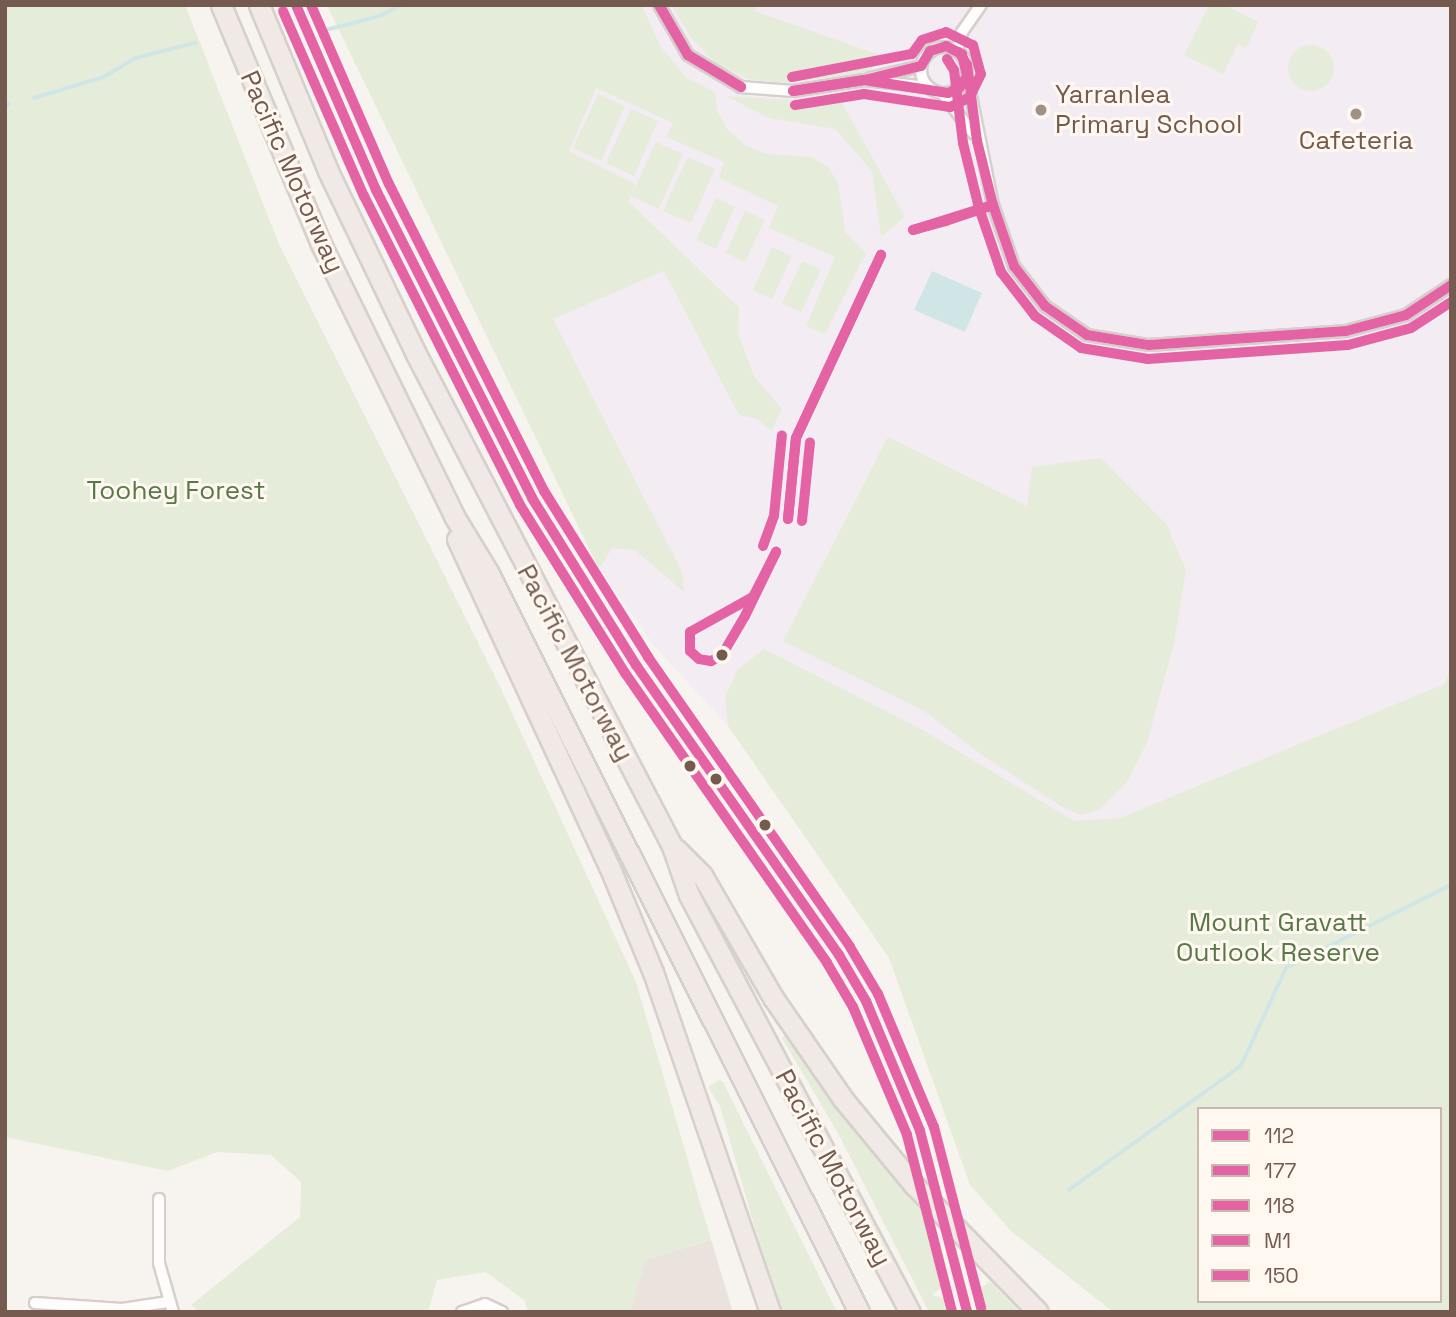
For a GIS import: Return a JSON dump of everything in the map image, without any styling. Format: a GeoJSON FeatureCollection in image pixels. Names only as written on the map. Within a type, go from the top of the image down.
{"type":"FeatureCollection","features":[{"type":"Feature","properties":{"kind":"highway","name":"Pacific Motorway"},"geometry":{"type":"LineString","coordinates":[[221,5],[320,242],[454,516],[488,572],[859,1312]]}},
{"type":"Feature","properties":{"kind":"highway","name":"Pacific Motorway"},"geometry":{"type":"LineString","coordinates":[[259,5],[328,171],[409,340],[672,846],[689,895],[910,1312]]}},
{"type":"Feature","properties":{"kind":"highway"},"geometry":{"type":"LineString","coordinates":[[454,516],[458,545],[604,854],[653,972],[770,1312]]}},
{"type":"Feature","properties":{"kind":"highway"},"geometry":{"type":"LineString","coordinates":[[672,846],[702,875],[774,999],[843,1100],[914,1185],[1038,1312]]}},
{"type":"Feature","properties":{"kind":"street"},"geometry":{"type":"LineString","coordinates":[[659,5],[688,55],[726,82],[774,91],[864,80],[921,66],[934,49],[957,51],[965,59],[977,141],[1014,266],[1045,306],[1087,335],[1149,345],[1223,343],[1373,326],[1406,315],[1451,285]]}},
{"type":"Feature","properties":{"kind":"street"},"geometry":{"type":"LineString","coordinates":[[957,51],[962,32],[981,5]]}},
{"type":"Feature","properties":{"kind":"street"},"geometry":{"type":"LineString","coordinates":[[921,66],[928,87]]}},
{"type":"Feature","properties":{"kind":"street"},"geometry":{"type":"LineString","coordinates":[[942,93],[954,91],[967,76]]}},
{"type":"Feature","properties":{"kind":"street"},"geometry":{"type":"LineString","coordinates":[[864,80],[928,87],[942,93],[967,121],[977,141]]}},
{"type":"Feature","properties":{"kind":"street"},"geometry":{"type":"LineString","coordinates":[[35,1303],[122,1309],[171,1307],[159,1264],[159,1199]]}},
{"type":"Feature","properties":{"kind":"street"},"geometry":{"type":"LineString","coordinates":[[462,1312],[485,1304],[502,1312]]}},
{"type":"Feature","properties":{"kind":"shaded area"},"geometry":{"type":"Polygon","coordinates":[[[327,5],[1451,5],[1451,667],[1444,684],[1120,818],[1083,939],[728,726],[656,648],[599,569],[327,5]]]}},
{"type":"Feature","properties":{"kind":"shaded area"},"geometry":{"type":"Polygon","coordinates":[[[932,271],[982,293],[965,332],[914,310],[932,271]]]}},
{"type":"Feature","properties":{"kind":"shaded area"},"geometry":{"type":"Polygon","coordinates":[[[711,1240],[733,1312],[630,1312],[645,1260],[711,1240]]]}},
{"type":"Feature","properties":{"kind":"green space","name":"Toohey Forest"},"geometry":{"type":"Polygon","coordinates":[[[5,5],[185,5],[279,244],[501,689],[636,982],[711,1240],[645,1260],[631,1312],[528,1312],[525,1301],[486,1272],[437,1280],[428,1312],[199,1312],[191,1305],[300,1217],[301,1182],[271,1155],[217,1152],[168,1171],[5,1137],[5,5]]]}},
{"type":"Feature","properties":{"kind":"green space"},"geometry":{"type":"Polygon","coordinates":[[[327,5],[642,5],[660,46],[687,78],[715,92],[717,110],[728,130],[746,146],[767,154],[811,157],[828,167],[838,183],[845,232],[866,253],[825,334],[806,326],[835,257],[769,228],[778,206],[719,178],[724,162],[666,137],[673,123],[596,88],[569,151],[635,184],[628,201],[739,308],[738,333],[754,376],[782,409],[771,431],[758,419],[739,415],[664,271],[553,319],[682,572],[684,592],[635,550],[612,548],[599,569],[327,5]]]}},
{"type":"Feature","properties":{"kind":"green space"},"geometry":{"type":"Polygon","coordinates":[[[671,5],[756,5],[755,11],[882,56],[868,73],[783,83],[749,79],[717,65],[693,40],[671,5]]]}},
{"type":"Feature","properties":{"kind":"green space"},"geometry":{"type":"Polygon","coordinates":[[[1209,5],[1225,5],[1258,22],[1246,48],[1238,44],[1223,74],[1184,55],[1209,5]]]}},
{"type":"Feature","properties":{"kind":"green space"},"geometry":{"type":"Polygon","coordinates":[[[1311,45],[1327,52],[1334,68],[1327,84],[1311,91],[1295,84],[1288,68],[1295,52],[1311,45]]]}},
{"type":"Feature","properties":{"kind":"green space"},"geometry":{"type":"Polygon","coordinates":[[[598,94],[625,106],[601,161],[573,148],[598,94]]]}},
{"type":"Feature","properties":{"kind":"green space"},"geometry":{"type":"Polygon","coordinates":[[[726,96],[842,103],[905,217],[881,237],[872,171],[835,129],[769,118],[726,96]]]}},
{"type":"Feature","properties":{"kind":"green space"},"geometry":{"type":"Polygon","coordinates":[[[631,109],[658,121],[634,176],[606,163],[631,109]]]}},
{"type":"Feature","properties":{"kind":"green space"},"geometry":{"type":"Polygon","coordinates":[[[656,142],[683,154],[659,209],[631,196],[656,142]]]}},
{"type":"Feature","properties":{"kind":"green space"},"geometry":{"type":"Polygon","coordinates":[[[688,157],[715,169],[691,223],[663,211],[688,157]]]}},
{"type":"Feature","properties":{"kind":"green space"},"geometry":{"type":"Polygon","coordinates":[[[716,198],[735,207],[716,249],[696,240],[716,198]]]}},
{"type":"Feature","properties":{"kind":"green space"},"geometry":{"type":"Polygon","coordinates":[[[745,211],[765,220],[745,262],[726,253],[745,211]]]}},
{"type":"Feature","properties":{"kind":"green space"},"geometry":{"type":"Polygon","coordinates":[[[772,247],[792,256],[772,299],[753,290],[772,247]]]}},
{"type":"Feature","properties":{"kind":"green space"},"geometry":{"type":"Polygon","coordinates":[[[802,261],[821,270],[801,312],[782,303],[802,261]]]}},
{"type":"Feature","properties":{"kind":"green space"},"geometry":{"type":"Polygon","coordinates":[[[888,437],[1027,506],[1032,467],[1101,458],[1167,525],[1186,571],[1174,643],[1147,743],[1127,782],[1099,810],[1081,815],[1064,808],[982,755],[924,711],[783,641],[888,437]]]}},
{"type":"Feature","properties":{"kind":"green space","name":"Mount Gravatt Outlook Reserve"},"geometry":{"type":"Polygon","coordinates":[[[764,649],[923,730],[1074,821],[1120,818],[1444,684],[1451,667],[1451,1312],[1113,1312],[1011,1231],[970,1185],[889,958],[728,726],[725,696],[738,669],[764,649]]]}},
{"type":"Feature","properties":{"kind":"green space"},"geometry":{"type":"Polygon","coordinates":[[[787,1034],[854,1128],[934,1225],[948,1282],[932,1295],[952,1301],[955,1312],[929,1312],[840,1137],[782,1038],[787,1034]]]}},
{"type":"Feature","properties":{"kind":"green space"},"geometry":{"type":"Polygon","coordinates":[[[719,1080],[723,1082],[837,1312],[779,1312],[720,1106],[708,1087],[719,1080]]]}},
{"type":"Feature","properties":{"kind":"green space"},"geometry":{"type":"Polygon","coordinates":[[[990,1281],[1020,1312],[978,1312],[974,1294],[990,1281]]]}},
{"type":"Feature","properties":{"kind":"waterway"},"geometry":{"type":"LineString","coordinates":[[322,31],[380,16],[401,5]]}},
{"type":"Feature","properties":{"kind":"waterway"},"geometry":{"type":"LineString","coordinates":[[34,98],[104,77],[136,58],[195,43]]}},
{"type":"Feature","properties":{"kind":"waterway"},"geometry":{"type":"LineString","coordinates":[[5,105],[9,104]]}},
{"type":"Feature","properties":{"kind":"waterway"},"geometry":{"type":"LineString","coordinates":[[1069,1190],[1241,1066],[1286,968],[1451,885]]}},
{"type":"Feature","properties":{"kind":"transit line","name":"118"},"geometry":{"type":"LineString","coordinates":[[296,5],[376,190],[532,498],[636,665],[839,955],[866,1001],[920,1131],[967,1312]]}},
{"type":"Feature","properties":{"kind":"transit line","name":"150"},"geometry":{"type":"LineString","coordinates":[[311,5],[389,184],[544,491],[648,657],[850,947],[878,994],[934,1127],[981,1308]]}},
{"type":"Feature","properties":{"kind":"transit line","name":"112"},"geometry":{"type":"LineString","coordinates":[[659,5],[688,55]]}},
{"type":"Feature","properties":{"kind":"transit line","name":"112"},"geometry":{"type":"LineString","coordinates":[[659,5],[688,55]]}},
{"type":"Feature","properties":{"kind":"transit line","name":"M1"},"geometry":{"type":"LineString","coordinates":[[283,11],[364,196],[520,505],[625,673],[827,963],[853,1007],[907,1135],[952,1312]]}},
{"type":"Feature","properties":{"kind":"transit line","name":"177"},"geometry":{"type":"LineString","coordinates":[[792,77],[912,54],[922,40],[946,32],[973,45],[981,74],[970,97],[950,107],[864,94],[795,105]]}},
{"type":"Feature","properties":{"kind":"transit line","name":"112"},"geometry":{"type":"LineString","coordinates":[[946,46],[962,54],[967,76],[960,87],[948,93],[864,80],[921,66],[930,51],[946,46]]}},
{"type":"Feature","properties":{"kind":"transit line","name":"112"},"geometry":{"type":"LineString","coordinates":[[959,52],[967,65],[977,141],[993,205],[1014,266],[1045,306],[1087,335],[1149,345],[1346,331],[1406,315],[1451,285]]}},
{"type":"Feature","properties":{"kind":"transit line","name":"112"},"geometry":{"type":"LineString","coordinates":[[688,55],[741,87]]}},
{"type":"Feature","properties":{"kind":"transit line","name":"112"},"geometry":{"type":"LineString","coordinates":[[688,55],[741,87]]}},
{"type":"Feature","properties":{"kind":"transit line","name":"177"},"geometry":{"type":"LineString","coordinates":[[947,59],[954,70],[963,143],[979,208],[1001,272],[1035,316],[1081,348],[1148,359],[1348,345],[1411,328],[1451,302]]}},
{"type":"Feature","properties":{"kind":"transit line","name":"112"},"geometry":{"type":"LineString","coordinates":[[793,91],[864,80]]}},
{"type":"Feature","properties":{"kind":"transit line","name":"112"},"geometry":{"type":"LineString","coordinates":[[793,91],[864,80]]}},
{"type":"Feature","properties":{"kind":"transit line","name":"112"},"geometry":{"type":"LineString","coordinates":[[993,205],[946,221],[913,230],[993,205]]}},
{"type":"Feature","properties":{"kind":"transit line","name":"112"},"geometry":{"type":"LineString","coordinates":[[796,438],[881,255]]}},
{"type":"Feature","properties":{"kind":"transit line","name":"112"},"geometry":{"type":"LineString","coordinates":[[796,438],[881,255]]}},
{"type":"Feature","properties":{"kind":"transit line","name":"177"},"geometry":{"type":"LineString","coordinates":[[763,546],[774,516],[782,435]]}},
{"type":"Feature","properties":{"kind":"transit line","name":"112"},"geometry":{"type":"LineString","coordinates":[[788,519],[796,438]]}},
{"type":"Feature","properties":{"kind":"transit line","name":"112"},"geometry":{"type":"LineString","coordinates":[[788,519],[796,438]]}},
{"type":"Feature","properties":{"kind":"transit line","name":"177"},"geometry":{"type":"LineString","coordinates":[[802,521],[810,442]]}},
{"type":"Feature","properties":{"kind":"transit line","name":"112"},"geometry":{"type":"LineString","coordinates":[[776,552],[745,616],[722,655],[711,661],[699,659],[690,651],[690,632],[753,597],[776,552]]}},
{"type":"Feature","properties":{"kind":"place","name":"Yarranlea Primary School"},"geometry":{"type":"Point","coordinates":[1041,110]}},
{"type":"Feature","properties":{"kind":"place","name":"Cafeteria"},"geometry":{"type":"Point","coordinates":[1356,114]}}]}
